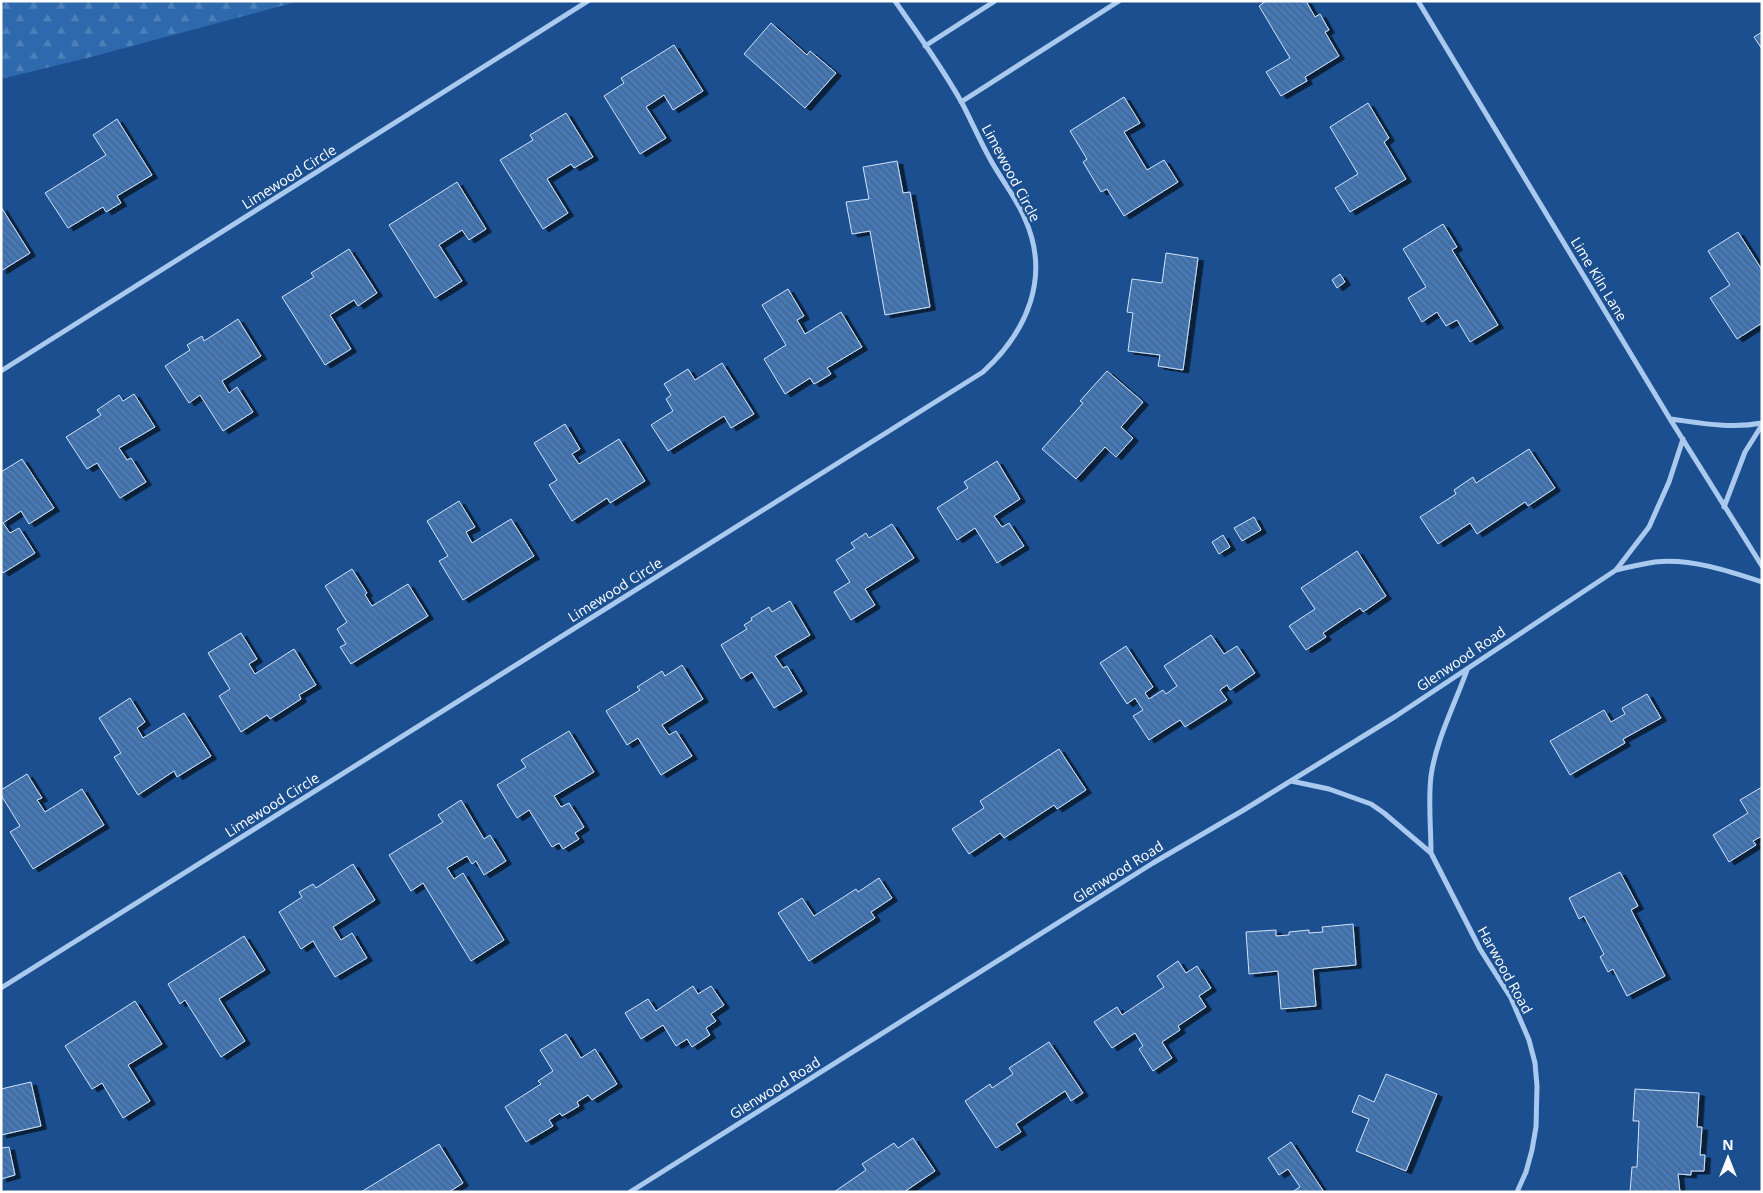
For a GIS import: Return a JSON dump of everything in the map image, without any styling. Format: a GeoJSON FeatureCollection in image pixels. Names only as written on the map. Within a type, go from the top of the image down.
{"type":"FeatureCollection","features":[{"type":"Feature","properties":{"kind":"street","name":"Limewood Circle"},"geometry":{"type":"LineString","coordinates":[[1,371],[588,1]]}},
{"type":"Feature","properties":{"kind":"street","name":"Limewood Circle"},"geometry":{"type":"LineString","coordinates":[[1,988],[974,377],[996,360],[1019,331],[1031,303],[1036,272],[1031,236],[1025,218],[989,156],[961,102],[895,1]]}},
{"type":"Feature","properties":{"kind":"street"},"geometry":{"type":"LineString","coordinates":[[925,46],[995,1]]}},
{"type":"Feature","properties":{"kind":"street"},"geometry":{"type":"LineString","coordinates":[[961,102],[1119,1]]}},
{"type":"Feature","properties":{"kind":"street","name":"Lime Kiln Lane"},"geometry":{"type":"LineString","coordinates":[[1418,1],[1724,507],[1762,566]]}},
{"type":"Feature","properties":{"kind":"street"},"geometry":{"type":"LineString","coordinates":[[1670,418],[1731,426],[1762,424]]}},
{"type":"Feature","properties":{"kind":"street"},"geometry":{"type":"LineString","coordinates":[[1724,507],[1745,452],[1762,424]]}},
{"type":"Feature","properties":{"kind":"street","name":"Glenwood Road"},"geometry":{"type":"LineString","coordinates":[[630,1192],[1153,863],[1396,716],[1616,570],[1649,527],[1669,482],[1683,439]]}},
{"type":"Feature","properties":{"kind":"street","name":"Glenwood Road"},"geometry":{"type":"LineString","coordinates":[[1616,570],[1656,562],[1674,562],[1708,566],[1762,582]]}},
{"type":"Feature","properties":{"kind":"street","name":"Harwood Road"},"geometry":{"type":"LineString","coordinates":[[1431,853],[1430,792],[1435,758],[1467,669]]}},
{"type":"Feature","properties":{"kind":"street","name":"Harwood Road"},"geometry":{"type":"LineString","coordinates":[[1291,781],[1329,789],[1371,804],[1431,853],[1480,949],[1511,998],[1529,1040],[1535,1063],[1537,1086],[1536,1127],[1532,1150],[1526,1172],[1517,1192]]}},
{"type":"Feature","properties":{"kind":"green space"},"geometry":{"type":"Polygon","coordinates":[[[1,1],[300,1],[1,79],[1,1]]]}},
{"type":"Feature","properties":{"kind":"building"},"geometry":{"type":"Polygon","coordinates":[[[1266,1],[1306,1],[1315,17],[1320,14],[1329,30],[1325,32],[1339,56],[1305,77],[1307,81],[1281,96],[1266,72],[1290,58],[1259,6],[1266,1]]]}},
{"type":"Feature","properties":{"kind":"building"},"geometry":{"type":"Polygon","coordinates":[[[771,23],[807,55],[810,51],[836,73],[805,108],[744,54],[771,23]]]}},
{"type":"Feature","properties":{"kind":"building"},"geometry":{"type":"Polygon","coordinates":[[[1762,32],[1762,49],[1754,37],[1762,32]]]}},
{"type":"Feature","properties":{"kind":"building"},"geometry":{"type":"Polygon","coordinates":[[[674,45],[703,91],[673,110],[664,95],[646,107],[666,138],[640,154],[604,96],[624,83],[621,78],[674,45]]]}},
{"type":"Feature","properties":{"kind":"building"},"geometry":{"type":"Polygon","coordinates":[[[1124,97],[1140,123],[1124,132],[1147,170],[1164,160],[1178,182],[1124,216],[1107,189],[1101,192],[1083,162],[1087,159],[1070,131],[1124,97]]]}},
{"type":"Feature","properties":{"kind":"building"},"geometry":{"type":"Polygon","coordinates":[[[1368,103],[1389,138],[1384,142],[1406,179],[1350,212],[1335,188],[1358,174],[1330,127],[1368,103]]]}},
{"type":"Feature","properties":{"kind":"building"},"geometry":{"type":"Polygon","coordinates":[[[566,113],[593,157],[574,168],[571,164],[547,179],[568,213],[543,229],[500,160],[533,140],[530,135],[566,113]]]}},
{"type":"Feature","properties":{"kind":"building"},"geometry":{"type":"Polygon","coordinates":[[[117,119],[152,175],[117,196],[121,203],[106,212],[103,207],[68,228],[45,193],[106,155],[93,135],[117,119]]]}},
{"type":"Feature","properties":{"kind":"building"},"geometry":{"type":"Polygon","coordinates":[[[897,161],[903,193],[910,192],[930,307],[885,315],[870,231],[852,234],[846,202],[869,199],[863,167],[897,161]]]}},
{"type":"Feature","properties":{"kind":"building"},"geometry":{"type":"Polygon","coordinates":[[[457,182],[486,229],[469,240],[462,230],[439,245],[462,281],[435,298],[389,225],[457,182]]]}},
{"type":"Feature","properties":{"kind":"building"},"geometry":{"type":"Polygon","coordinates":[[[1,207],[30,253],[1,271],[1,207]]]}},
{"type":"Feature","properties":{"kind":"building"},"geometry":{"type":"Polygon","coordinates":[[[1443,224],[1457,247],[1452,250],[1498,325],[1470,342],[1457,320],[1446,326],[1437,312],[1422,322],[1408,298],[1426,287],[1403,249],[1443,224]]]}},
{"type":"Feature","properties":{"kind":"building"},"geometry":{"type":"Polygon","coordinates":[[[1738,232],[1762,270],[1762,323],[1737,339],[1710,298],[1730,285],[1708,251],[1738,232]]]}},
{"type":"Feature","properties":{"kind":"building"},"geometry":{"type":"Polygon","coordinates":[[[349,249],[377,293],[358,306],[354,300],[330,315],[351,349],[325,365],[282,297],[314,277],[311,273],[349,249]]]}},
{"type":"Feature","properties":{"kind":"building"},"geometry":{"type":"Polygon","coordinates":[[[1166,253],[1198,258],[1183,370],[1158,366],[1160,355],[1128,351],[1133,313],[1127,312],[1132,279],[1162,283],[1166,253]]]}},
{"type":"Feature","properties":{"kind":"building"},"geometry":{"type":"Polygon","coordinates":[[[1340,274],[1345,282],[1337,288],[1332,280],[1340,274]]]}},
{"type":"Feature","properties":{"kind":"building"},"geometry":{"type":"Polygon","coordinates":[[[788,289],[804,316],[797,320],[805,334],[841,312],[862,347],[827,368],[831,374],[818,382],[814,384],[810,378],[785,394],[764,359],[786,345],[762,305],[788,289]]]}},
{"type":"Feature","properties":{"kind":"building"},"geometry":{"type":"Polygon","coordinates":[[[238,319],[261,356],[222,381],[229,393],[237,387],[253,412],[223,431],[200,395],[189,403],[165,366],[190,350],[187,345],[202,336],[204,341],[238,319]]]}},
{"type":"Feature","properties":{"kind":"building"},"geometry":{"type":"Polygon","coordinates":[[[722,363],[754,414],[731,428],[724,416],[668,451],[651,425],[673,411],[666,399],[671,395],[664,384],[688,369],[695,380],[722,363]]]}},
{"type":"Feature","properties":{"kind":"building"},"geometry":{"type":"Polygon","coordinates":[[[1107,371],[1143,402],[1121,427],[1133,438],[1116,457],[1105,447],[1076,479],[1042,449],[1083,403],[1080,401],[1107,371]]]}},
{"type":"Feature","properties":{"kind":"building"},"geometry":{"type":"Polygon","coordinates":[[[134,394],[155,427],[119,448],[127,460],[131,458],[146,482],[120,498],[97,463],[87,469],[66,437],[101,415],[97,410],[119,395],[123,401],[134,394]]]}},
{"type":"Feature","properties":{"kind":"building"},"geometry":{"type":"Polygon","coordinates":[[[565,424],[580,449],[572,454],[579,464],[619,439],[645,481],[610,503],[607,498],[572,521],[549,485],[557,480],[534,443],[565,424]]]}},
{"type":"Feature","properties":{"kind":"building"},"geometry":{"type":"Polygon","coordinates":[[[1529,449],[1555,488],[1528,506],[1525,502],[1477,534],[1470,523],[1438,544],[1420,517],[1456,494],[1454,490],[1473,477],[1476,483],[1529,449]]]}},
{"type":"Feature","properties":{"kind":"building"},"geometry":{"type":"Polygon","coordinates":[[[22,459],[54,508],[29,524],[21,511],[3,523],[10,533],[19,528],[35,553],[3,573],[1,570],[1,472],[22,459]]]}},
{"type":"Feature","properties":{"kind":"building"},"geometry":{"type":"Polygon","coordinates":[[[997,461],[1020,499],[994,516],[1002,527],[1009,523],[1024,546],[997,563],[975,528],[957,540],[937,508],[968,488],[964,482],[997,461]]]}},
{"type":"Feature","properties":{"kind":"building"},"geometry":{"type":"Polygon","coordinates":[[[459,501],[475,527],[466,532],[472,543],[511,519],[534,556],[463,600],[439,561],[448,556],[427,521],[459,501]]]}},
{"type":"Feature","properties":{"kind":"building"},"geometry":{"type":"Polygon","coordinates":[[[1254,517],[1261,530],[1242,541],[1234,528],[1254,517]]]}},
{"type":"Feature","properties":{"kind":"building"},"geometry":{"type":"Polygon","coordinates":[[[892,524],[914,558],[865,589],[875,605],[851,620],[834,592],[850,582],[836,560],[855,548],[851,543],[866,533],[869,538],[892,524]]]}},
{"type":"Feature","properties":{"kind":"building"},"geometry":{"type":"Polygon","coordinates":[[[1223,535],[1230,547],[1219,554],[1212,542],[1223,535]]]}},
{"type":"Feature","properties":{"kind":"building"},"geometry":{"type":"Polygon","coordinates":[[[1357,551],[1386,596],[1363,612],[1360,608],[1323,633],[1326,637],[1306,650],[1289,626],[1315,609],[1301,588],[1357,551]]]}},
{"type":"Feature","properties":{"kind":"building"},"geometry":{"type":"Polygon","coordinates":[[[352,569],[367,593],[365,595],[372,606],[408,584],[428,616],[351,664],[340,647],[346,644],[337,629],[347,622],[325,586],[352,569]]]}},
{"type":"Feature","properties":{"kind":"building"},"geometry":{"type":"Polygon","coordinates":[[[790,601],[810,635],[775,656],[783,668],[787,666],[802,691],[774,708],[752,672],[741,679],[721,645],[747,629],[744,625],[752,620],[751,618],[769,607],[772,612],[790,601]]]}},
{"type":"Feature","properties":{"kind":"building"},"geometry":{"type":"Polygon","coordinates":[[[241,633],[257,659],[249,664],[255,674],[294,649],[316,685],[299,695],[301,699],[270,719],[267,715],[241,732],[219,696],[230,689],[208,653],[241,633]]]}},
{"type":"Feature","properties":{"kind":"building"},"geometry":{"type":"Polygon","coordinates":[[[1211,635],[1224,654],[1237,646],[1255,673],[1230,690],[1227,685],[1220,690],[1227,700],[1185,727],[1180,720],[1149,740],[1133,716],[1143,710],[1135,698],[1127,704],[1100,663],[1126,646],[1153,687],[1145,693],[1149,699],[1163,690],[1166,694],[1177,686],[1164,666],[1211,635]]]}},
{"type":"Feature","properties":{"kind":"building"},"geometry":{"type":"Polygon","coordinates":[[[682,665],[703,699],[662,725],[669,735],[676,731],[692,756],[661,775],[638,738],[627,745],[606,711],[640,690],[637,687],[662,671],[665,676],[682,665]]]}},
{"type":"Feature","properties":{"kind":"building"},"geometry":{"type":"Polygon","coordinates":[[[1647,694],[1661,718],[1623,739],[1625,743],[1570,775],[1550,741],[1604,710],[1611,722],[1625,714],[1622,708],[1647,694]]]}},
{"type":"Feature","properties":{"kind":"building"},"geometry":{"type":"Polygon","coordinates":[[[130,698],[145,722],[137,728],[143,738],[184,713],[211,756],[177,777],[174,771],[138,795],[114,757],[121,753],[99,718],[130,698]]]}},
{"type":"Feature","properties":{"kind":"building"},"geometry":{"type":"Polygon","coordinates":[[[569,731],[594,772],[554,796],[561,807],[569,803],[584,827],[575,833],[579,839],[563,849],[559,843],[552,847],[529,810],[517,818],[497,785],[526,767],[521,760],[569,731]]]}},
{"type":"Feature","properties":{"kind":"building"},"geometry":{"type":"Polygon","coordinates":[[[1059,749],[1086,790],[1057,809],[1054,805],[1004,838],[1000,833],[969,854],[952,829],[984,808],[980,801],[1059,749]]]}},
{"type":"Feature","properties":{"kind":"building"},"geometry":{"type":"Polygon","coordinates":[[[27,774],[42,798],[37,800],[45,812],[82,789],[104,825],[33,869],[10,832],[20,826],[1,795],[1,790],[27,774]]]}},
{"type":"Feature","properties":{"kind":"building"},"geometry":{"type":"Polygon","coordinates":[[[1762,787],[1762,836],[1753,841],[1756,845],[1729,862],[1713,835],[1748,813],[1740,800],[1762,787]]]}},
{"type":"Feature","properties":{"kind":"building"},"geometry":{"type":"Polygon","coordinates":[[[461,800],[484,839],[490,835],[506,861],[484,875],[476,861],[472,864],[467,856],[447,868],[454,879],[463,873],[504,940],[471,961],[423,883],[411,891],[389,855],[443,822],[438,815],[461,800]]]}},
{"type":"Feature","properties":{"kind":"building"},"geometry":{"type":"Polygon","coordinates":[[[353,864],[375,900],[333,927],[341,940],[352,933],[367,958],[335,977],[313,941],[301,949],[279,912],[302,897],[299,892],[313,884],[316,888],[353,864]]]}},
{"type":"Feature","properties":{"kind":"building"},"geometry":{"type":"Polygon","coordinates":[[[1620,872],[1638,906],[1631,910],[1665,976],[1627,996],[1613,969],[1608,972],[1600,957],[1604,954],[1584,916],[1579,919],[1569,898],[1620,872]]]}},
{"type":"Feature","properties":{"kind":"building"},"geometry":{"type":"Polygon","coordinates":[[[879,878],[892,898],[871,912],[875,918],[809,961],[778,913],[802,898],[814,916],[856,889],[858,892],[879,878]]]}},
{"type":"Feature","properties":{"kind":"building"},"geometry":{"type":"Polygon","coordinates":[[[1353,924],[1356,965],[1313,969],[1316,1006],[1281,1009],[1278,971],[1249,974],[1246,932],[1276,930],[1276,936],[1289,935],[1289,932],[1309,930],[1309,933],[1323,932],[1322,927],[1353,924]]]}},
{"type":"Feature","properties":{"kind":"building"},"geometry":{"type":"Polygon","coordinates":[[[244,936],[265,970],[219,999],[245,1041],[221,1057],[185,1000],[180,1004],[168,984],[244,936]]]}},
{"type":"Feature","properties":{"kind":"building"},"geometry":{"type":"Polygon","coordinates":[[[1178,961],[1186,973],[1197,966],[1211,988],[1199,996],[1206,1007],[1178,1026],[1180,1030],[1162,1042],[1172,1058],[1153,1071],[1139,1049],[1143,1046],[1135,1033],[1112,1048],[1094,1022],[1117,1007],[1122,1015],[1164,987],[1157,976],[1178,961]]]}},
{"type":"Feature","properties":{"kind":"building"},"geometry":{"type":"Polygon","coordinates":[[[693,986],[698,994],[711,986],[724,1005],[711,1014],[716,1021],[706,1028],[710,1035],[692,1047],[687,1039],[676,1046],[663,1025],[641,1039],[625,1013],[648,999],[656,1011],[693,986]]]}},
{"type":"Feature","properties":{"kind":"building"},"geometry":{"type":"Polygon","coordinates":[[[135,1001],[162,1044],[128,1065],[150,1101],[123,1118],[102,1083],[92,1089],[65,1046],[135,1001]]]}},
{"type":"Feature","properties":{"kind":"building"},"geometry":{"type":"Polygon","coordinates":[[[566,1034],[581,1058],[595,1049],[617,1084],[592,1100],[588,1095],[577,1102],[579,1106],[562,1116],[560,1113],[549,1120],[553,1126],[526,1142],[505,1107],[541,1084],[538,1081],[553,1071],[540,1050],[566,1034]]]}},
{"type":"Feature","properties":{"kind":"building"},"geometry":{"type":"Polygon","coordinates":[[[1049,1042],[1083,1093],[1071,1101],[1065,1091],[1016,1124],[1021,1132],[996,1148],[965,1101],[990,1084],[992,1088],[1013,1074],[1009,1068],[1049,1042]]]}},
{"type":"Feature","properties":{"kind":"building"},"geometry":{"type":"Polygon","coordinates":[[[1386,1074],[1437,1094],[1406,1171],[1356,1151],[1369,1119],[1352,1112],[1359,1095],[1374,1102],[1386,1074]]]}},
{"type":"Feature","properties":{"kind":"building"},"geometry":{"type":"Polygon","coordinates":[[[31,1082],[41,1126],[1,1135],[1,1089],[31,1082]]]}},
{"type":"Feature","properties":{"kind":"building"},"geometry":{"type":"Polygon","coordinates":[[[1635,1089],[1699,1093],[1697,1127],[1702,1127],[1700,1155],[1705,1155],[1704,1171],[1691,1171],[1691,1175],[1678,1174],[1680,1192],[1630,1192],[1632,1167],[1637,1167],[1639,1121],[1633,1121],[1635,1089]]]}},
{"type":"Feature","properties":{"kind":"building"},"geometry":{"type":"Polygon","coordinates":[[[913,1138],[935,1171],[904,1192],[834,1192],[866,1170],[862,1164],[894,1143],[898,1148],[913,1138]]]}},
{"type":"Feature","properties":{"kind":"building"},"geometry":{"type":"Polygon","coordinates":[[[1291,1142],[1324,1192],[1292,1192],[1300,1187],[1288,1169],[1279,1175],[1268,1158],[1291,1142]]]}},
{"type":"Feature","properties":{"kind":"building"},"geometry":{"type":"Polygon","coordinates":[[[439,1144],[463,1183],[449,1192],[361,1192],[439,1144]]]}},
{"type":"Feature","properties":{"kind":"building"},"geometry":{"type":"Polygon","coordinates":[[[9,1147],[15,1175],[1,1179],[1,1148],[9,1147]]]}}]}
